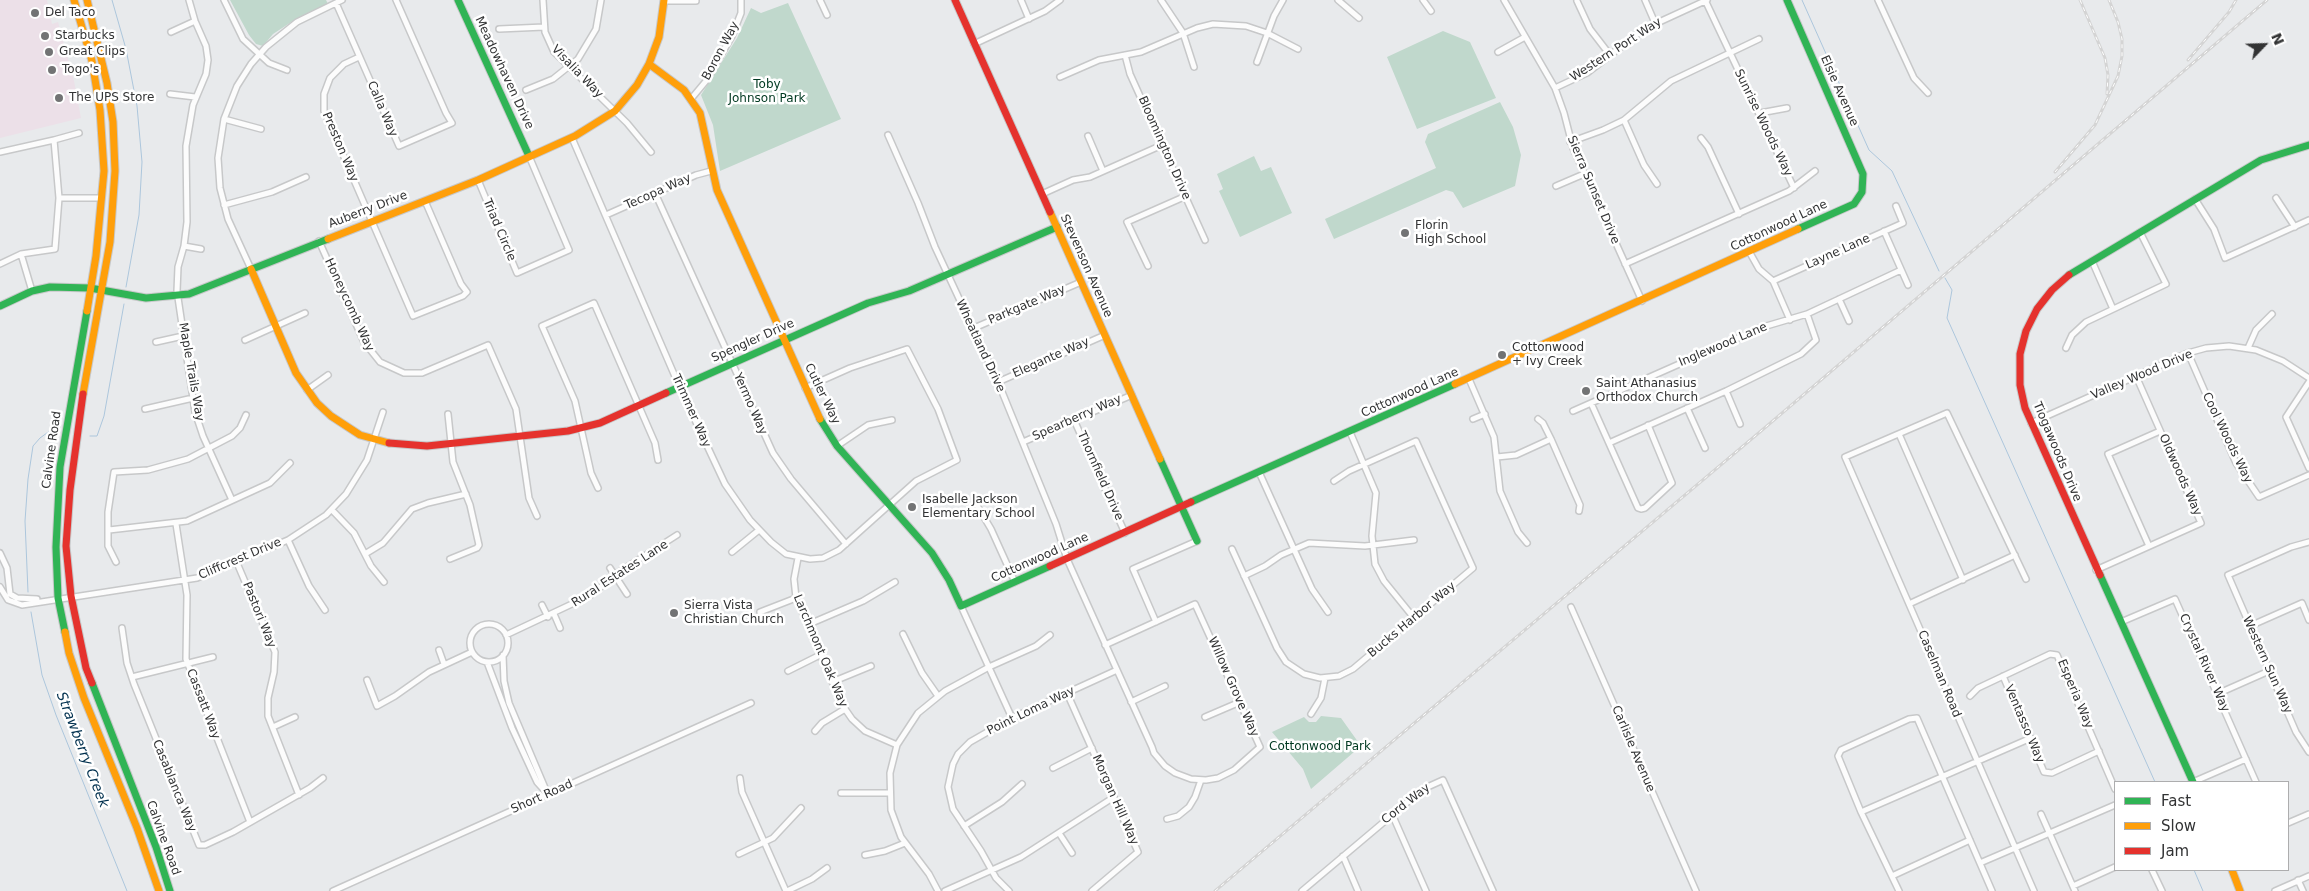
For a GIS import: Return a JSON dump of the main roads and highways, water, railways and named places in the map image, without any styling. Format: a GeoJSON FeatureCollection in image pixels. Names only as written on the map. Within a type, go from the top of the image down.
{"type":"FeatureCollection","features":[{"type":"Feature","properties":{"kind":"waterway","name":"Strawberry Creek"},"geometry":{"type":"LineString","coordinates":[[112,0],[126,49],[137,106],[142,162],[139,215],[126,287]]}},
{"type":"Feature","properties":{"kind":"waterway"},"geometry":{"type":"LineString","coordinates":[[1802,0],[1869,150],[1892,171],[1939,271]]}},
{"type":"Feature","properties":{"kind":"waterway"},"geometry":{"type":"LineString","coordinates":[[1945,278],[1952,290],[1947,318],[2155,781]]}},
{"type":"Feature","properties":{"kind":"waterway","name":"Strawberry Creek"},"geometry":{"type":"LineString","coordinates":[[90,436],[97,436],[104,416],[124,304]]}},
{"type":"Feature","properties":{"kind":"waterway","name":"Strawberry Creek"},"geometry":{"type":"LineString","coordinates":[[28,592],[25,521],[28,479],[33,446],[51,430]]}},
{"type":"Feature","properties":{"kind":"waterway","name":"Strawberry Creek"},"geometry":{"type":"LineString","coordinates":[[31,612],[42,675],[56,715],[127,891]]}},
{"type":"Feature","properties":{"kind":"waterway"},"geometry":{"type":"LineString","coordinates":[[2194,871],[2203,891]]}},
{"type":"Feature","properties":{"kind":"railway"},"geometry":{"type":"LineString","coordinates":[[2080,0],[2105,58],[2108,75],[2107,94]]}},
{"type":"Feature","properties":{"kind":"railway"},"geometry":{"type":"LineString","coordinates":[[2055,172],[2095,125],[2118,76],[2122,56],[2122,39],[2118,22],[2109,0]]}},
{"type":"Feature","properties":{"kind":"railway"},"geometry":{"type":"LineString","coordinates":[[2188,60],[2229,12],[2236,0]]}},
{"type":"Feature","properties":{"kind":"railway"},"geometry":{"type":"LineString","coordinates":[[1215,891],[1761,431],[2267,0]]}},
{"type":"Feature","properties":{"kind":"place","name":"Del Taco"},"geometry":{"type":"Point","coordinates":[35,13]}},
{"type":"Feature","properties":{"kind":"place","name":"Starbucks"},"geometry":{"type":"Point","coordinates":[45,36]}},
{"type":"Feature","properties":{"kind":"place","name":"Great Clips"},"geometry":{"type":"Point","coordinates":[49,52]}},
{"type":"Feature","properties":{"kind":"place","name":"Togo's"},"geometry":{"type":"Point","coordinates":[52,70]}},
{"type":"Feature","properties":{"kind":"place","name":"The UPS Store"},"geometry":{"type":"Point","coordinates":[59,98]}},
{"type":"Feature","properties":{"kind":"place","name":"Florin High School"},"geometry":{"type":"Point","coordinates":[1405,233]}},
{"type":"Feature","properties":{"kind":"place","name":"Cottonwood + Ivy Creek"},"geometry":{"type":"Point","coordinates":[1502,355]}},
{"type":"Feature","properties":{"kind":"place","name":"Saint Athanasius Orthodox Church"},"geometry":{"type":"Point","coordinates":[1586,391]}},
{"type":"Feature","properties":{"kind":"place","name":"Isabelle Jackson Elementary School"},"geometry":{"type":"Point","coordinates":[912,507]}},
{"type":"Feature","properties":{"kind":"place","name":"Sierra Vista Christian Church"},"geometry":{"type":"Point","coordinates":[674,613]}},
{"type":"Feature","properties":{"kind":"park label","name":"Toby Johnson Park"},"geometry":{"type":"Point","coordinates":[767,92]}},
{"type":"Feature","properties":{"kind":"park label","name":"Cottonwood Park"},"geometry":{"type":"Point","coordinates":[1320,747]}}]}
